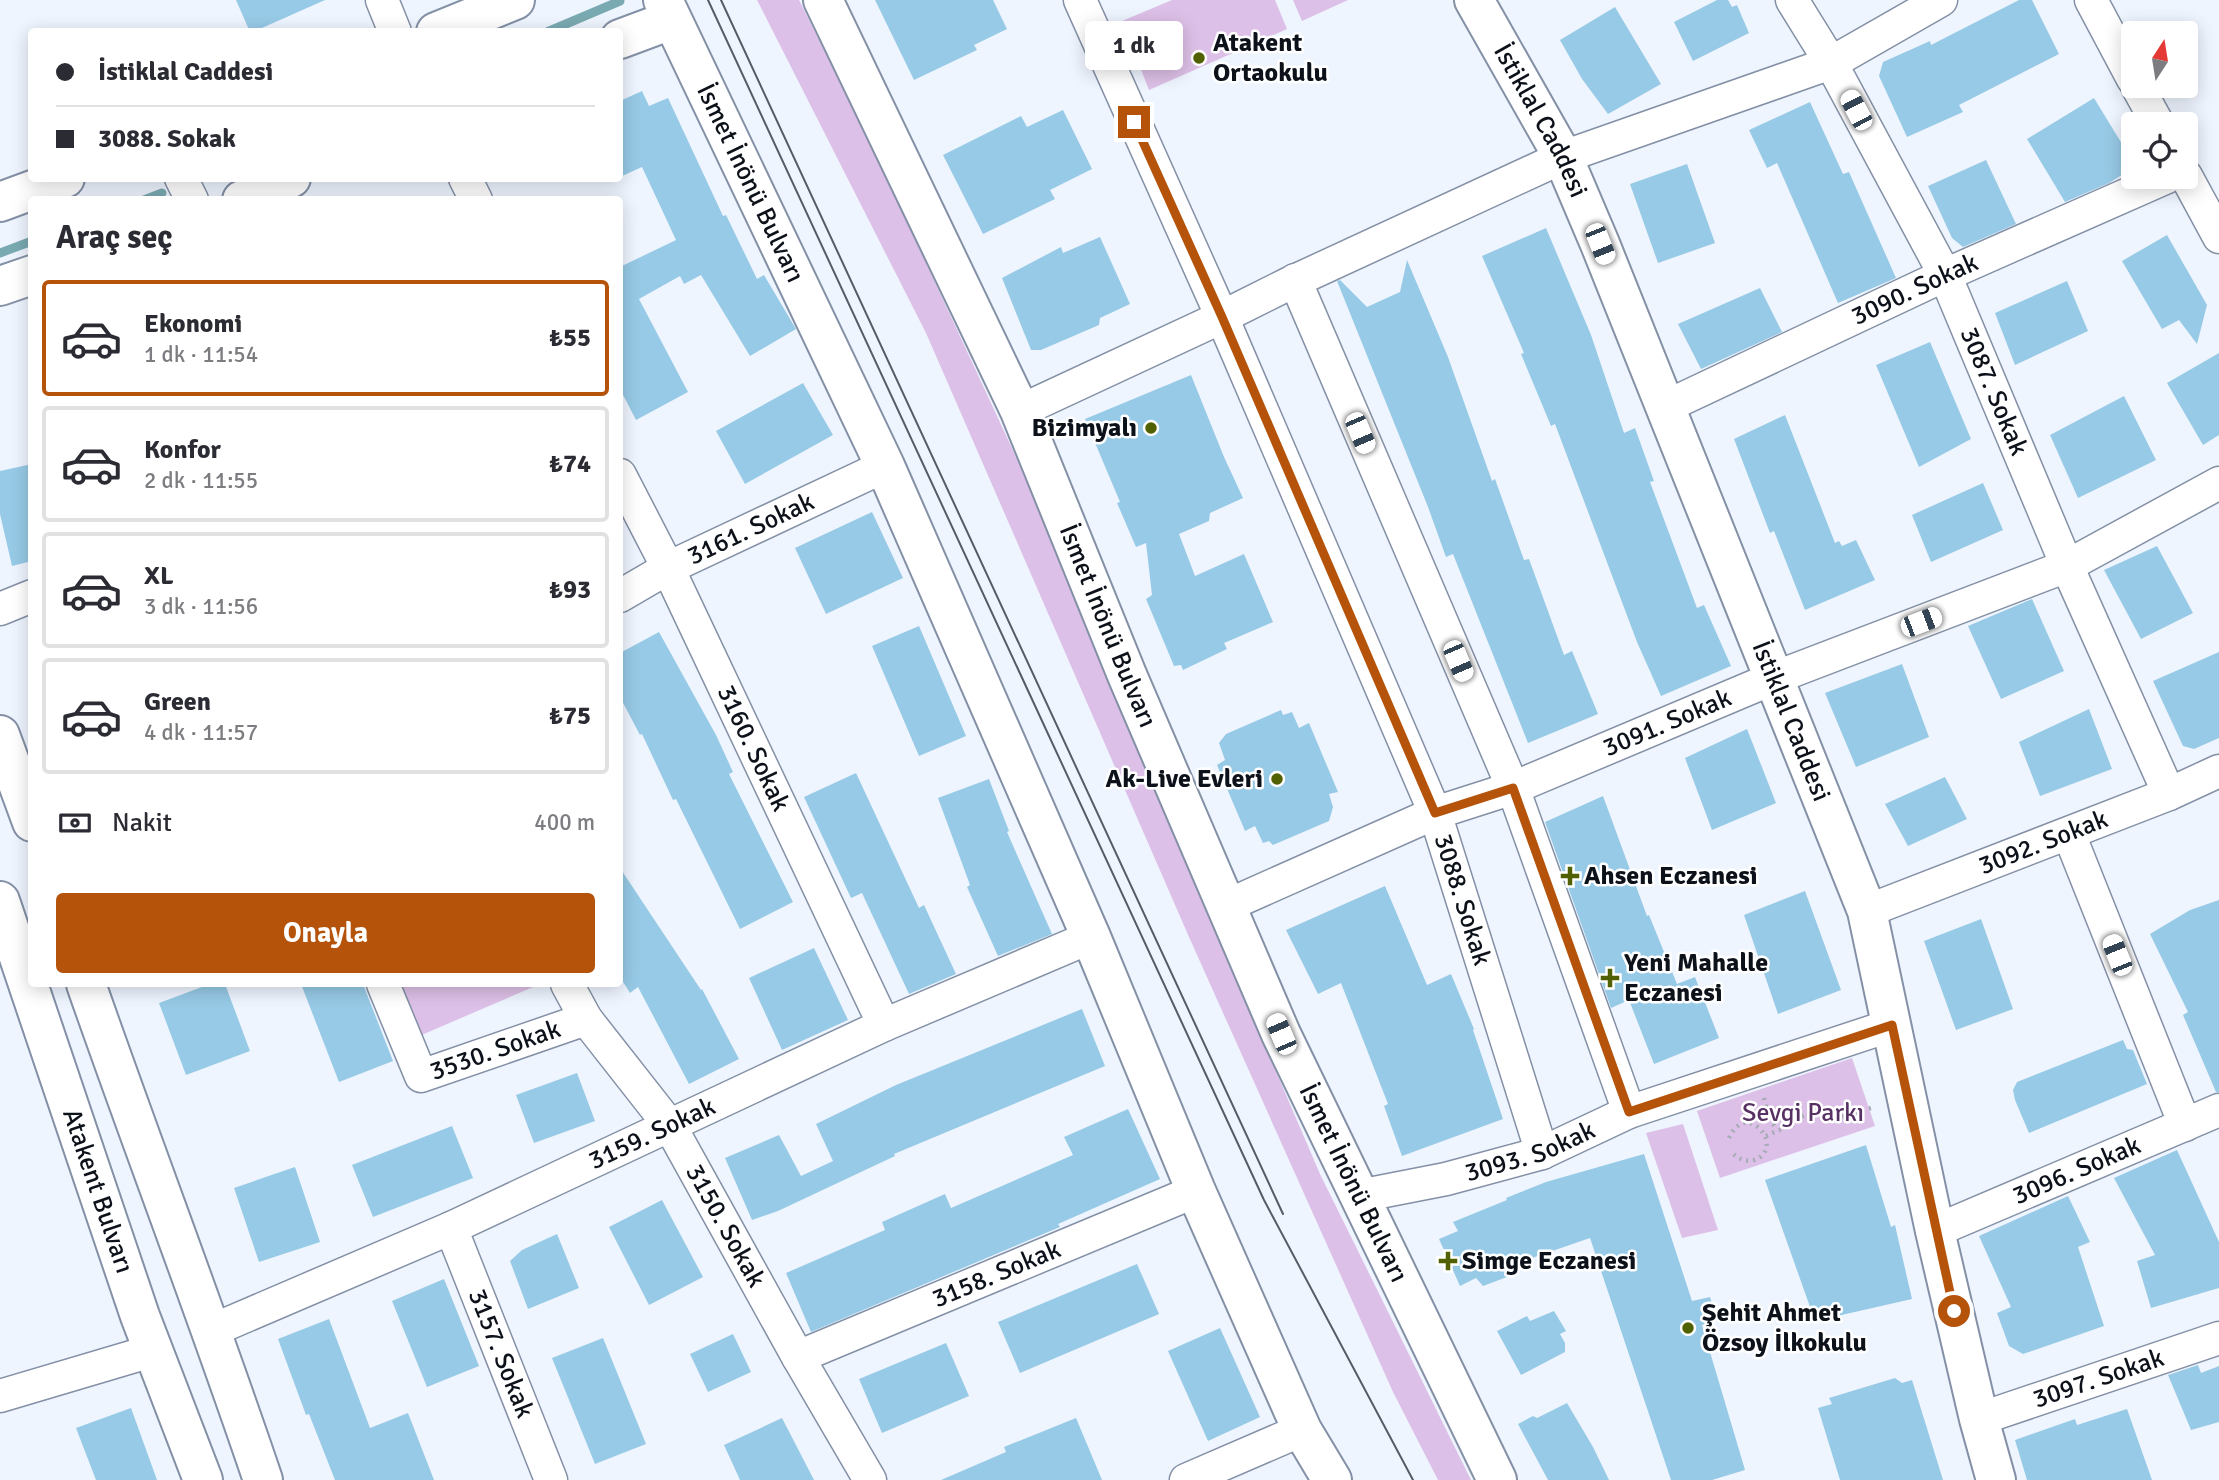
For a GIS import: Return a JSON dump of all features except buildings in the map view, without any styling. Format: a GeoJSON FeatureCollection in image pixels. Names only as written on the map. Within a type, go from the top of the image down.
{"type":"FeatureCollection","features":[{"type":"Feature","properties":{"kind":"main road"},"geometry":{"type":"LineString","coordinates":[[446,28],[515,0]]}},
{"type":"Feature","properties":{"kind":"main road","name":"İsmet İnönü Bulvarı"},"geometry":{"type":"LineString","coordinates":[[823,0],[1020,411],[1127,675],[1281,1034],[1497,1480]]}},
{"type":"Feature","properties":{"kind":"main road","name":"İstiklal Caddesi"},"geometry":{"type":"LineString","coordinates":[[1474,0],[1563,157],[1867,911],[1935,1231],[1996,1480]]}},
{"type":"Feature","properties":{"kind":"main road"},"geometry":{"type":"LineString","coordinates":[[623,37],[667,10]]}},
{"type":"Feature","properties":{"kind":"main road","name":"İsmet İnönü Bulvarı"},"geometry":{"type":"LineString","coordinates":[[667,10],[886,466],[1091,937],[1196,1191],[1302,1430],[1332,1480]]}},
{"type":"Feature","properties":{"kind":"main road"},"geometry":{"type":"LineString","coordinates":[[0,202],[54,182]]}},
{"type":"Feature","properties":{"kind":"main road"},"geometry":{"type":"LineString","coordinates":[[251,196],[281,182]]}},
{"type":"Feature","properties":{"kind":"main road"},"geometry":{"type":"LineString","coordinates":[[0,286],[28,276]]}},
{"type":"Feature","properties":{"kind":"main road"},"geometry":{"type":"LineString","coordinates":[[0,735],[28,811]]}},
{"type":"Feature","properties":{"kind":"main road","name":"Atakent Bulvarı"},"geometry":{"type":"LineString","coordinates":[[0,904],[28,986]]}},
{"type":"Feature","properties":{"kind":"main road","name":"Atakent Bulvarı"},"geometry":{"type":"LineString","coordinates":[[28,987],[136,1303],[203,1480]]}},
{"type":"Feature","properties":{"kind":"main road"},"geometry":{"type":"LineString","coordinates":[[87,987],[213,1330],[263,1480]]}},
{"type":"Feature","properties":{"kind":"street"},"geometry":{"type":"LineString","coordinates":[[382,0],[393,28]]}},
{"type":"Feature","properties":{"kind":"street","name":"3088. Sokak"},"geometry":{"type":"LineString","coordinates":[[1080,0],[1222,317],[1435,813],[1542,1153]]}},
{"type":"Feature","properties":{"kind":"street","name":"3087. Sokak"},"geometry":{"type":"LineString","coordinates":[[1792,0],[1831,63],[1945,275],[2067,566],[2169,794]]}},
{"type":"Feature","properties":{"kind":"street"},"geometry":{"type":"LineString","coordinates":[[1020,411],[1295,280],[1563,157],[1831,63],[1941,0]]}},
{"type":"Feature","properties":{"kind":"street"},"geometry":{"type":"LineString","coordinates":[[2091,0],[2121,56]]}},
{"type":"Feature","properties":{"kind":"street","name":"3090. Sokak"},"geometry":{"type":"LineString","coordinates":[[1665,407],[1945,275],[2140,189]]}},
{"type":"Feature","properties":{"kind":"street"},"geometry":{"type":"LineString","coordinates":[[2193,189],[2219,237]]}},
{"type":"Feature","properties":{"kind":"street"},"geometry":{"type":"LineString","coordinates":[[1295,280],[1513,788],[1629,1112]]}},
{"type":"Feature","properties":{"kind":"street","name":"3161. Sokak"},"geometry":{"type":"LineString","coordinates":[[623,594],[668,568],[886,466]]}},
{"type":"Feature","properties":{"kind":"street","name":"3160. Sokak"},"geometry":{"type":"LineString","coordinates":[[623,481],[668,568],[884,1026]]}},
{"type":"Feature","properties":{"kind":"street","name":"3091. Sokak"},"geometry":{"type":"LineString","coordinates":[[1226,906],[1435,813],[1513,788],[1774,678],[2067,566],[2219,482]]}},
{"type":"Feature","properties":{"kind":"street"},"geometry":{"type":"LineString","coordinates":[[0,609],[28,598]]}},
{"type":"Feature","properties":{"kind":"street","name":"3092. Sokak"},"geometry":{"type":"LineString","coordinates":[[1867,911],[2069,834],[2219,771]]}},
{"type":"Feature","properties":{"kind":"street"},"geometry":{"type":"LineString","coordinates":[[2069,834],[2185,1125]]}},
{"type":"Feature","properties":{"kind":"street","name":"3159. Sokak"},"geometry":{"type":"LineString","coordinates":[[213,1330],[451,1228],[884,1026],[1091,937]]}},
{"type":"Feature","properties":{"kind":"street","name":"3530. Sokak"},"geometry":{"type":"LineString","coordinates":[[384,987],[421,1076],[586,1019]]}},
{"type":"Feature","properties":{"kind":"street","name":"3150. Sokak"},"geometry":{"type":"LineString","coordinates":[[569,987],[586,1019],[670,1126],[798,1357],[870,1480]]}},
{"type":"Feature","properties":{"kind":"street","name":"3093. Sokak"},"geometry":{"type":"LineString","coordinates":[[1359,1196],[1446,1179],[1542,1153],[1629,1112],[1892,1025]]}},
{"type":"Feature","properties":{"kind":"street","name":"3096. Sokak"},"geometry":{"type":"LineString","coordinates":[[1935,1231],[2219,1110]]}},
{"type":"Feature","properties":{"kind":"street","name":"3158. Sokak"},"geometry":{"type":"LineString","coordinates":[[798,1357],[1196,1191]]}},
{"type":"Feature","properties":{"kind":"street","name":"3157. Sokak"},"geometry":{"type":"LineString","coordinates":[[451,1228],[551,1480]]}},
{"type":"Feature","properties":{"kind":"street","name":"3097. Sokak"},"geometry":{"type":"LineString","coordinates":[[1979,1419],[2219,1338]]}},
{"type":"Feature","properties":{"kind":"street"},"geometry":{"type":"LineString","coordinates":[[0,1396],[155,1350]]}},
{"type":"Feature","properties":{"kind":"street"},"geometry":{"type":"LineString","coordinates":[[1186,1480],[1302,1430]]}},
{"type":"Feature","properties":{"kind":"path"},"geometry":{"type":"LineString","coordinates":[[1766,1136],[1795,1124],[1801,1116],[1814,1112],[1829,1113],[1839,1118],[1869,1108],[1908,1100]]}},
{"type":"Feature","properties":{"kind":"path"},"geometry":{"type":"LineString","coordinates":[[1729,1138],[1733,1130],[1746,1123],[1755,1124],[1766,1136],[1764,1153],[1757,1159],[1749,1161],[1733,1154]]}},
{"type":"Feature","properties":{"kind":"green space"},"geometry":{"type":"Polygon","coordinates":[[[757,0],[799,0],[862,125],[1017,459],[1320,1174],[1471,1480],[1438,1480],[1393,1392],[1189,937],[926,333],[757,0]]]}},
{"type":"Feature","properties":{"kind":"green space"},"geometry":{"type":"Polygon","coordinates":[[[1172,0],[1275,0],[1287,29],[1149,90],[1122,21],[1172,0]]]}},
{"type":"Feature","properties":{"kind":"green space"},"geometry":{"type":"Polygon","coordinates":[[[1293,0],[1348,0],[1302,21],[1293,0]]]}},
{"type":"Feature","properties":{"kind":"green space"},"geometry":{"type":"Polygon","coordinates":[[[397,987],[533,987],[417,1037],[397,987]]]}},
{"type":"Feature","properties":{"kind":"green space","name":"Sevgi Parkı"},"geometry":{"type":"Polygon","coordinates":[[[1852,1058],[1875,1126],[1720,1178],[1697,1111],[1852,1058]]]}},
{"type":"Feature","properties":{"kind":"green space"},"geometry":{"type":"Polygon","coordinates":[[[1683,1124],[1718,1230],[1682,1238],[1646,1133],[1683,1124]]]}},
{"type":"Feature","properties":{"kind":"waterway"},"geometry":{"type":"LineString","coordinates":[[556,28],[620,1]]}},
{"type":"Feature","properties":{"kind":"waterway"},"geometry":{"type":"LineString","coordinates":[[154,196],[162,193]]}},
{"type":"Feature","properties":{"kind":"waterway"},"geometry":{"type":"LineString","coordinates":[[0,253],[28,242]]}},
{"type":"Feature","properties":{"kind":"tram line"},"geometry":{"type":"LineString","coordinates":[[708,0],[1264,1200],[1413,1480]]}},
{"type":"Feature","properties":{"kind":"tram line"},"geometry":{"type":"LineString","coordinates":[[721,0],[1283,1214]]}},
{"type":"Feature","properties":{"kind":"place","name":"Atakent Ortaokulu"},"geometry":{"type":"Point","coordinates":[1199,58]}},
{"type":"Feature","properties":{"kind":"place","name":"Bizimyalı"},"geometry":{"type":"Point","coordinates":[1151,428]}},
{"type":"Feature","properties":{"kind":"place","name":"Ak-Live Evleri"},"geometry":{"type":"Point","coordinates":[1277,779]}},
{"type":"Feature","properties":{"kind":"place","name":"Ahsen Eczanesi"},"geometry":{"type":"Point","coordinates":[1570,876]}},
{"type":"Feature","properties":{"kind":"place","name":"Yeni Mahalle Eczanesi"},"geometry":{"type":"Point","coordinates":[1610,978]}},
{"type":"Feature","properties":{"kind":"place","name":"Simge Eczanesi"},"geometry":{"type":"Point","coordinates":[1448,1261]}},
{"type":"Feature","properties":{"kind":"place","name":"Şehit Ahmet Özsoy İlkokulu"},"geometry":{"type":"Point","coordinates":[1688,1328]}},
{"type":"Feature","properties":{"kind":"route"},"geometry":{"type":"LineString","coordinates":[[1134,122],[1222,317],[1435,813],[1513,788],[1629,1112],[1892,1025],[1954,1311]]}}]}
